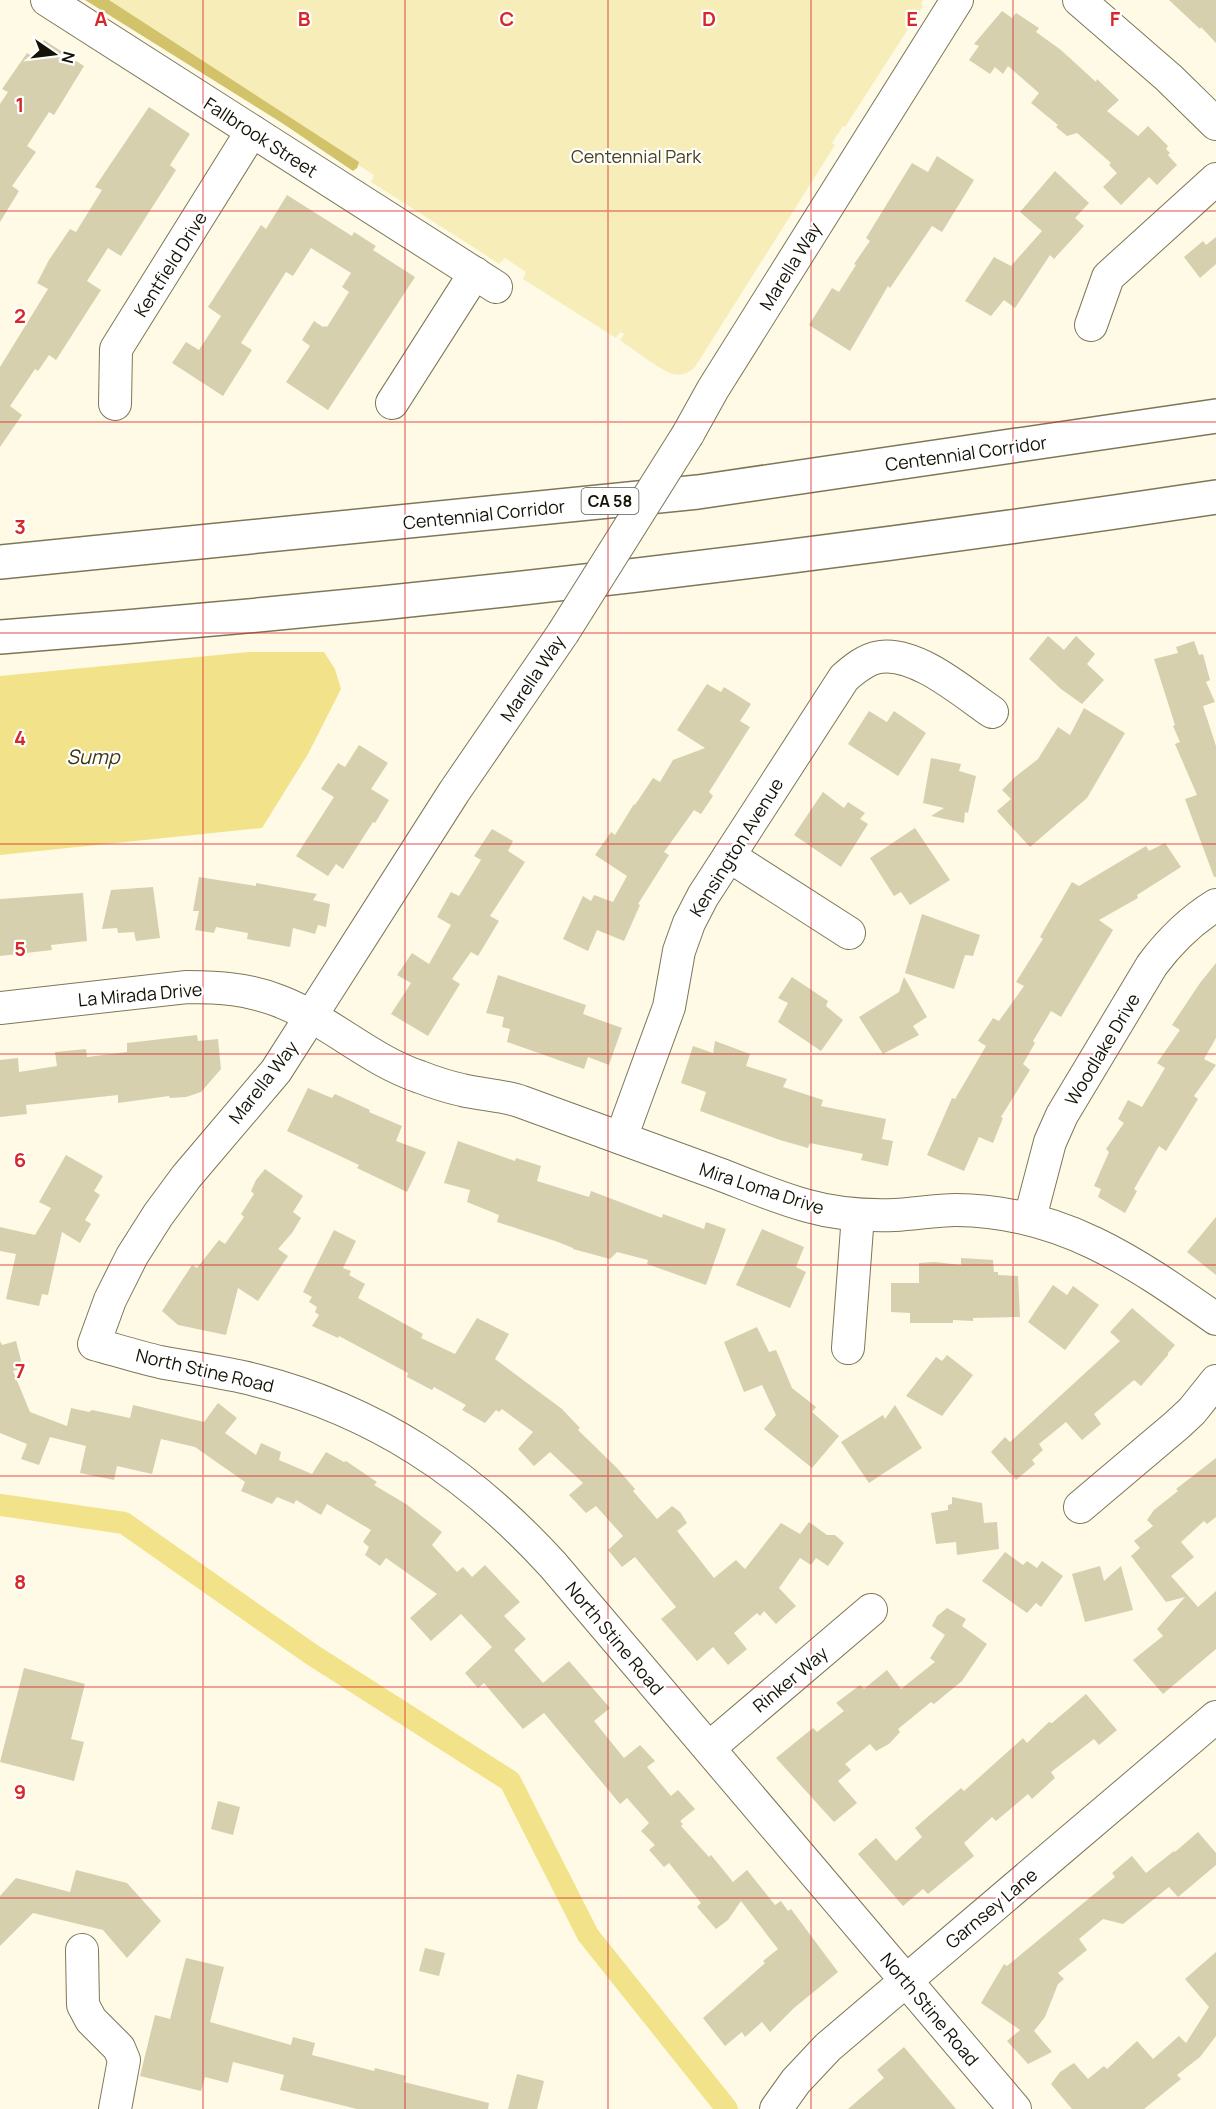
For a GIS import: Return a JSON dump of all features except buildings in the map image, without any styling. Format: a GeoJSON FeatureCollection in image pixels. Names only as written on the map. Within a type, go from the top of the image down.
{"type":"FeatureCollection","features":[{"type":"Feature","properties":{"kind":"highway","name":"Centennial Corridor"},"geometry":{"type":"LineString","coordinates":[[0,562],[698,492],[1216,416]]}},
{"type":"Feature","properties":{"kind":"highway"},"geometry":{"type":"LineString","coordinates":[[0,637],[250,616],[639,576],[866,547],[1216,497]]}},
{"type":"Feature","properties":{"kind":"street","name":"Fallbrook Street"},"geometry":{"type":"LineString","coordinates":[[47,0],[485,280],[392,403]]}},
{"type":"Feature","properties":{"kind":"street","name":"Marella Way"},"geometry":{"type":"LineString","coordinates":[[94,1344],[110,1300],[132,1256],[158,1215],[186,1177],[276,1071],[454,792],[563,633],[957,0]]}},
{"type":"Feature","properties":{"kind":"street"},"geometry":{"type":"LineString","coordinates":[[1079,0],[1169,78],[1216,124]]}},
{"type":"Feature","properties":{"kind":"street","name":"Kentfield Drive"},"geometry":{"type":"LineString","coordinates":[[116,404],[116,349],[252,131]]}},
{"type":"Feature","properties":{"kind":"street"},"geometry":{"type":"LineString","coordinates":[[1091,325],[1108,277],[1216,179]]}},
{"type":"Feature","properties":{"kind":"street","name":"Kensington Avenue"},"geometry":{"type":"LineString","coordinates":[[621,1138],[669,1007],[679,951],[689,923],[729,856],[844,678],[864,662],[880,656],[898,658],[914,662],[930,670],[992,712]]}},
{"type":"Feature","properties":{"kind":"street"},"geometry":{"type":"LineString","coordinates":[[729,856],[849,933]]}},
{"type":"Feature","properties":{"kind":"street","name":"Woodlake Drive"},"geometry":{"type":"LineString","coordinates":[[1030,1218],[1050,1142],[1062,1115],[1152,965],[1183,930],[1216,905]]}},
{"type":"Feature","properties":{"kind":"street","name":"La Mirada Drive"},"geometry":{"type":"LineString","coordinates":[[0,1008],[187,987],[218,987],[252,992],[281,1001],[310,1017]]}},
{"type":"Feature","properties":{"kind":"street","name":"Mira Loma Drive"},"geometry":{"type":"LineString","coordinates":[[310,1017],[381,1060],[418,1077],[462,1090],[517,1100],[807,1206],[858,1215],[895,1215],[953,1210],[993,1212],[1030,1218],[1064,1229],[1099,1245],[1168,1286],[1216,1319]]}},
{"type":"Feature","properties":{"kind":"street"},"geometry":{"type":"LineString","coordinates":[[848,1348],[858,1215]]}},
{"type":"Feature","properties":{"kind":"street","name":"North Stine Road"},"geometry":{"type":"LineString","coordinates":[[94,1344],[158,1361],[253,1380],[301,1394],[392,1433],[435,1459],[475,1489],[520,1528],[1015,2109]]}},
{"type":"Feature","properties":{"kind":"street"},"geometry":{"type":"LineString","coordinates":[[1080,1507],[1177,1425],[1192,1411],[1216,1381]]}},
{"type":"Feature","properties":{"kind":"street","name":"Rinker Way"},"geometry":{"type":"LineString","coordinates":[[709,1748],[871,1610]]}},
{"type":"Feature","properties":{"kind":"street","name":"Garnsey Lane"},"geometry":{"type":"LineString","coordinates":[[776,2109],[796,2081],[828,2047],[1216,1717]]}},
{"type":"Feature","properties":{"kind":"street"},"geometry":{"type":"LineString","coordinates":[[82,1950],[83,2004],[92,2020],[119,2048],[124,2060],[115,2109]]}},
{"type":"Feature","properties":{"kind":"green space","name":"Centennial Park"},"geometry":{"type":"Polygon","coordinates":[[[99,0],[923,0],[921,4],[923,6],[845,127],[843,126],[832,143],[835,145],[695,367],[679,375],[662,369],[620,340],[624,334],[620,332],[616,338],[523,279],[526,272],[505,258],[499,264],[371,182],[374,175],[99,0]]]}},
{"type":"Feature","properties":{"kind":"shaded area"},"geometry":{"type":"Polygon","coordinates":[[[85,0],[109,0],[359,162],[357,168],[353,171],[282,123],[85,0]]]}},
{"type":"Feature","properties":{"kind":"water","name":"Sump"},"geometry":{"type":"Polygon","coordinates":[[[249,652],[324,652],[335,669],[341,689],[308,754],[262,828],[0,855],[0,676],[249,652]]]}},
{"type":"Feature","properties":{"kind":"waterway"},"geometry":{"type":"LineString","coordinates":[[0,1505],[124,1523],[311,1654],[510,1781],[588,1935],[727,2109]]}}]}
